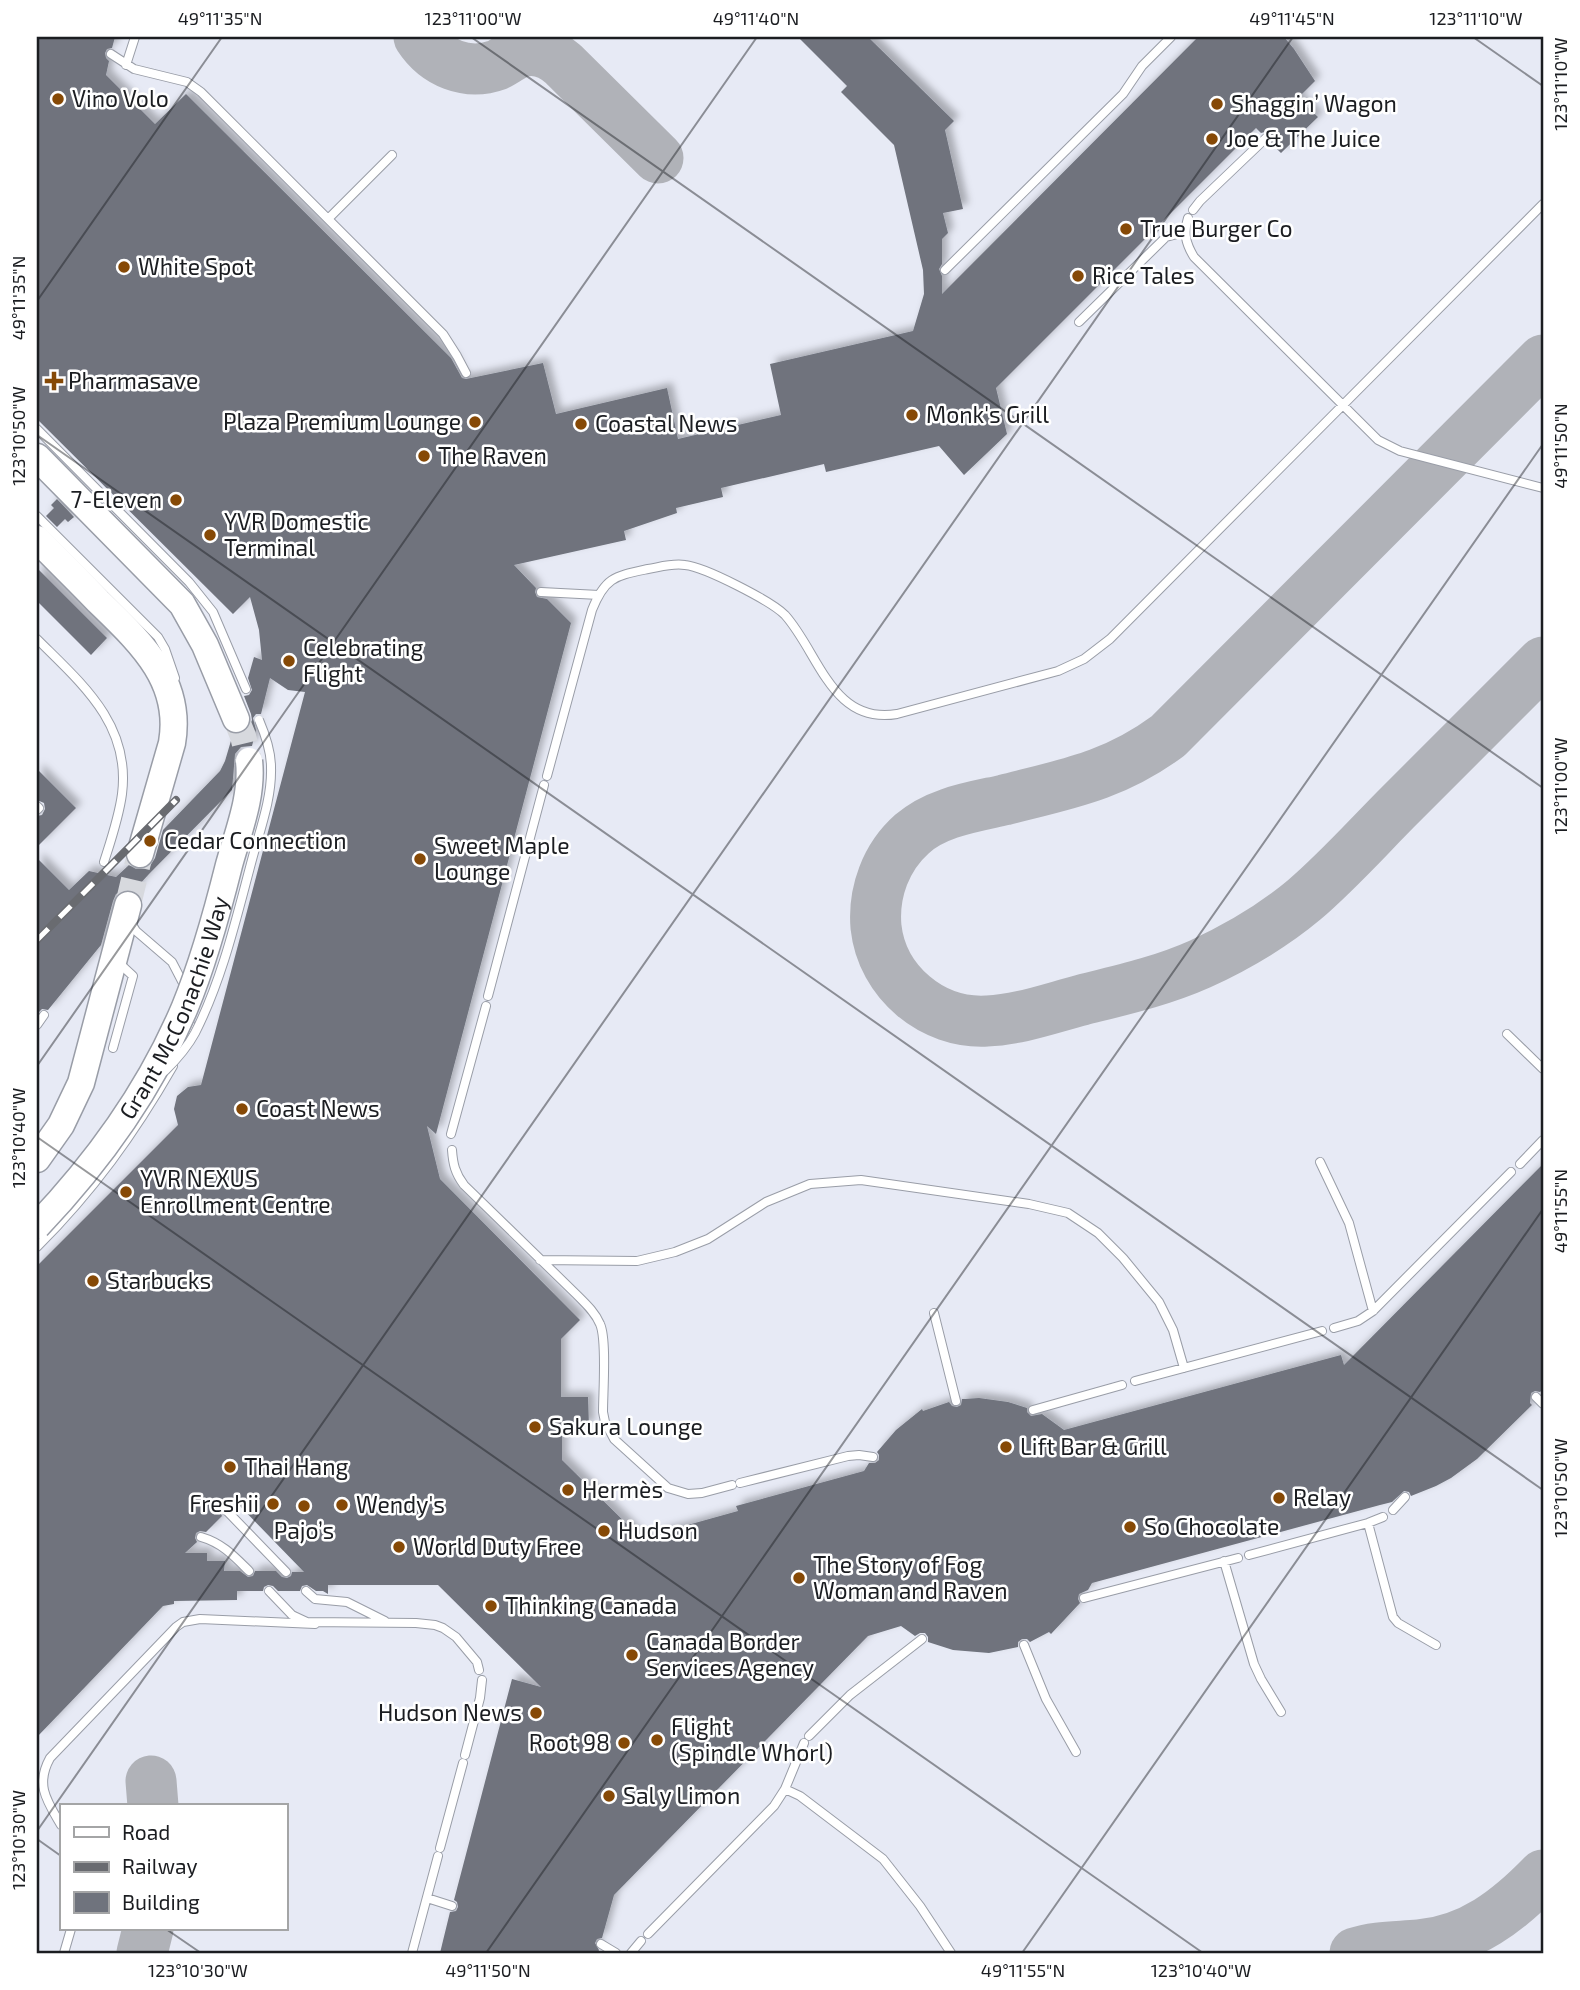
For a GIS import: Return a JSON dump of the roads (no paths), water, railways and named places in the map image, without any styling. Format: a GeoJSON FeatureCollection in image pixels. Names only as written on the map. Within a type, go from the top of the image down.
{"type":"FeatureCollection","features":[{"type":"Feature","properties":{"kind":"main road"},"geometry":{"type":"LineString","coordinates":[[37,457],[182,604],[247,719]]}},
{"type":"Feature","properties":{"kind":"main road"},"geometry":{"type":"LineString","coordinates":[[37,540],[134,635],[156,664],[169,692],[175,727],[140,854]]}},
{"type":"Feature","properties":{"kind":"main road","name":"Grant McConachie Way"},"geometry":{"type":"LineString","coordinates":[[39,1225],[81,1177],[124,1118],[184,1007],[207,944],[246,802],[249,761]]}},
{"type":"Feature","properties":{"kind":"main road"},"geometry":{"type":"LineString","coordinates":[[37,1159],[61,1125],[80,1083],[128,905]]}},
{"type":"Feature","properties":{"kind":"lane"},"geometry":{"type":"LineString","coordinates":[[126,65],[135,37]]}},
{"type":"Feature","properties":{"kind":"lane"},"geometry":{"type":"LineString","coordinates":[[945,270],[1123,94],[1142,66],[1171,37]]}},
{"type":"Feature","properties":{"kind":"lane"},"geometry":{"type":"LineString","coordinates":[[111,54],[140,71],[194,86],[443,334],[466,373]]}},
{"type":"Feature","properties":{"kind":"lane"},"geometry":{"type":"LineString","coordinates":[[1266,138],[1190,214],[1185,233],[1194,257],[1372,435],[1391,448],[1543,488]]}},
{"type":"Feature","properties":{"kind":"lane"},"geometry":{"type":"LineString","coordinates":[[328,219],[392,155]]}},
{"type":"Feature","properties":{"kind":"lane"},"geometry":{"type":"LineString","coordinates":[[547,776],[598,595],[606,584],[617,576],[671,564],[696,567],[783,613],[834,691],[850,705],[870,714],[897,714],[1042,677],[1071,666],[1098,649],[1122,627],[1543,204]]}},
{"type":"Feature","properties":{"kind":"lane"},"geometry":{"type":"LineString","coordinates":[[1079,322],[1166,237],[1185,233]]}},
{"type":"Feature","properties":{"kind":"lane"},"geometry":{"type":"LineString","coordinates":[[37,429],[201,596],[213,612],[246,689]]}},
{"type":"Feature","properties":{"kind":"lane"},"geometry":{"type":"LineString","coordinates":[[37,516],[158,637],[175,677],[175,727]]}},
{"type":"Feature","properties":{"kind":"lane"},"geometry":{"type":"LineString","coordinates":[[541,592],[598,595]]}},
{"type":"Feature","properties":{"kind":"lane"},"geometry":{"type":"LineString","coordinates":[[37,639],[101,707],[119,748],[123,771],[122,793],[104,862]]}},
{"type":"Feature","properties":{"kind":"lane"},"geometry":{"type":"LineString","coordinates":[[124,1118],[193,1036],[224,959],[238,915],[269,794],[271,765],[265,737],[247,719]]}},
{"type":"Feature","properties":{"kind":"lane"},"geometry":{"type":"LineString","coordinates":[[488,996],[544,785]]}},
{"type":"Feature","properties":{"kind":"lane"},"geometry":{"type":"LineString","coordinates":[[37,1247],[103,1174],[139,1122],[186,1039],[190,1023],[186,988],[172,962],[136,931],[128,917],[128,905]]}},
{"type":"Feature","properties":{"kind":"lane"},"geometry":{"type":"LineString","coordinates":[[113,1048],[133,976],[114,959]]}},
{"type":"Feature","properties":{"kind":"lane"},"geometry":{"type":"LineString","coordinates":[[451,1134],[486,1006]]}},
{"type":"Feature","properties":{"kind":"lane"},"geometry":{"type":"LineString","coordinates":[[37,1025],[44,1015]]}},
{"type":"Feature","properties":{"kind":"lane"},"geometry":{"type":"LineString","coordinates":[[1507,1034],[1543,1069]]}},
{"type":"Feature","properties":{"kind":"lane"},"geometry":{"type":"LineString","coordinates":[[1520,1164],[1543,1140]]}},
{"type":"Feature","properties":{"kind":"lane"},"geometry":{"type":"LineString","coordinates":[[452,1150],[453,1165],[464,1185],[591,1309],[600,1324],[603,1339],[603,1412],[608,1431],[659,1481],[675,1491],[702,1493],[848,1456],[873,1457]]}},
{"type":"Feature","properties":{"kind":"lane"},"geometry":{"type":"LineString","coordinates":[[1320,1162],[1349,1223],[1373,1311]]}},
{"type":"Feature","properties":{"kind":"lane"},"geometry":{"type":"LineString","coordinates":[[1334,1328],[1358,1321],[1373,1311],[1511,1172]]}},
{"type":"Feature","properties":{"kind":"lane"},"geometry":{"type":"LineString","coordinates":[[540,1260],[637,1261],[675,1252],[708,1239],[766,1202],[810,1184],[862,1180],[1029,1204],[1068,1213],[1098,1233],[1123,1258],[1159,1302],[1173,1330],[1184,1368]]}},
{"type":"Feature","properties":{"kind":"lane"},"geometry":{"type":"LineString","coordinates":[[933,1313],[956,1401]]}},
{"type":"Feature","properties":{"kind":"lane"},"geometry":{"type":"LineString","coordinates":[[1135,1381],[1322,1331]]}},
{"type":"Feature","properties":{"kind":"lane"},"geometry":{"type":"LineString","coordinates":[[1033,1410],[1122,1385]]}},
{"type":"Feature","properties":{"kind":"lane"},"geometry":{"type":"LineString","coordinates":[[1536,1397],[1543,1404]]}},
{"type":"Feature","properties":{"kind":"lane"},"geometry":{"type":"LineString","coordinates":[[1393,1510],[1405,1497]]}},
{"type":"Feature","properties":{"kind":"lane"},"geometry":{"type":"LineString","coordinates":[[224,1508],[286,1572]]}},
{"type":"Feature","properties":{"kind":"lane"},"geometry":{"type":"LineString","coordinates":[[1249,1555],[1383,1517]]}},
{"type":"Feature","properties":{"kind":"lane"},"geometry":{"type":"LineString","coordinates":[[1368,1523],[1393,1617],[1398,1623],[1436,1645]]}},
{"type":"Feature","properties":{"kind":"lane"},"geometry":{"type":"LineString","coordinates":[[201,1537],[215,1541],[225,1548],[249,1571]]}},
{"type":"Feature","properties":{"kind":"lane"},"geometry":{"type":"LineString","coordinates":[[1084,1598],[1238,1558]]}},
{"type":"Feature","properties":{"kind":"lane"},"geometry":{"type":"LineString","coordinates":[[1224,1561],[1254,1664],[1281,1712]]}},
{"type":"Feature","properties":{"kind":"lane"},"geometry":{"type":"LineString","coordinates":[[269,1591],[298,1619],[315,1624]]}},
{"type":"Feature","properties":{"kind":"lane"},"geometry":{"type":"LineString","coordinates":[[306,1591],[315,1599],[347,1602],[387,1623]]}},
{"type":"Feature","properties":{"kind":"lane"},"geometry":{"type":"LineString","coordinates":[[60,1823],[43,1790],[43,1775],[50,1758],[183,1622],[200,1619],[315,1624],[425,1623],[443,1628],[456,1637],[477,1662],[479,1670]]}},
{"type":"Feature","properties":{"kind":"lane"},"geometry":{"type":"LineString","coordinates":[[648,1934],[771,1810],[785,1789],[806,1739],[850,1695],[922,1639]]}},
{"type":"Feature","properties":{"kind":"lane"},"geometry":{"type":"LineString","coordinates":[[1024,1645],[1046,1699],[1076,1752]]}},
{"type":"Feature","properties":{"kind":"lane"},"geometry":{"type":"LineString","coordinates":[[412,1953],[480,1698],[482,1680]]}},
{"type":"Feature","properties":{"kind":"lane"},"geometry":{"type":"LineString","coordinates":[[785,1789],[800,1796],[883,1859],[920,1906],[951,1953]]}},
{"type":"Feature","properties":{"kind":"lane"},"geometry":{"type":"LineString","coordinates":[[427,1898],[452,1906]]}},
{"type":"Feature","properties":{"kind":"lane"},"geometry":{"type":"LineString","coordinates":[[64,1953],[71,1930]]}},
{"type":"Feature","properties":{"kind":"lane"},"geometry":{"type":"LineString","coordinates":[[631,1953],[641,1941]]}},
{"type":"Feature","properties":{"kind":"lane"},"geometry":{"type":"LineString","coordinates":[[601,1944],[616,1953]]}},
{"type":"Feature","properties":{"kind":"tunnel"},"geometry":{"type":"LineString","coordinates":[[236,719],[249,761]]}},
{"type":"Feature","properties":{"kind":"tunnel"},"geometry":{"type":"LineString","coordinates":[[128,905],[140,854]]}},
{"type":"Feature","properties":{"kind":"railway"},"geometry":{"type":"LineString","coordinates":[[37,940],[176,800]]}},
{"type":"Feature","properties":{"kind":"place","name":"Vino Volo"},"geometry":{"type":"Point","coordinates":[58,99]}},
{"type":"Feature","properties":{"kind":"place","name":"Shaggin’ Wagon"},"geometry":{"type":"Point","coordinates":[1217,104]}},
{"type":"Feature","properties":{"kind":"place","name":"Joe & The Juice"},"geometry":{"type":"Point","coordinates":[1212,139]}},
{"type":"Feature","properties":{"kind":"place","name":"True Burger Co"},"geometry":{"type":"Point","coordinates":[1126,229]}},
{"type":"Feature","properties":{"kind":"place","name":"White Spot"},"geometry":{"type":"Point","coordinates":[124,267]}},
{"type":"Feature","properties":{"kind":"place","name":"Rice Tales"},"geometry":{"type":"Point","coordinates":[1078,276]}},
{"type":"Feature","properties":{"kind":"place","name":"Pharmasave"},"geometry":{"type":"Point","coordinates":[54,381]}},
{"type":"Feature","properties":{"kind":"place","name":"Monk's Grill"},"geometry":{"type":"Point","coordinates":[912,415]}},
{"type":"Feature","properties":{"kind":"place","name":"Plaza Premium Lounge"},"geometry":{"type":"Point","coordinates":[475,422]}},
{"type":"Feature","properties":{"kind":"place","name":"Coastal News"},"geometry":{"type":"Point","coordinates":[581,424]}},
{"type":"Feature","properties":{"kind":"place","name":"The Raven"},"geometry":{"type":"Point","coordinates":[424,456]}},
{"type":"Feature","properties":{"kind":"place","name":"7-Eleven"},"geometry":{"type":"Point","coordinates":[176,500]}},
{"type":"Feature","properties":{"kind":"place","name":"YVR Domestic Terminal"},"geometry":{"type":"Point","coordinates":[210,535]}},
{"type":"Feature","properties":{"kind":"place","name":"Celebrating Flight"},"geometry":{"type":"Point","coordinates":[289,661]}},
{"type":"Feature","properties":{"kind":"place","name":"Cedar Connection"},"geometry":{"type":"Point","coordinates":[150,841]}},
{"type":"Feature","properties":{"kind":"place","name":"Sweet Maple Lounge"},"geometry":{"type":"Point","coordinates":[420,859]}},
{"type":"Feature","properties":{"kind":"place","name":"Coast News"},"geometry":{"type":"Point","coordinates":[242,1109]}},
{"type":"Feature","properties":{"kind":"place","name":"YVR NEXUS Enrollment Centre"},"geometry":{"type":"Point","coordinates":[126,1192]}},
{"type":"Feature","properties":{"kind":"place","name":"Starbucks"},"geometry":{"type":"Point","coordinates":[93,1281]}},
{"type":"Feature","properties":{"kind":"place","name":"Sakura Lounge"},"geometry":{"type":"Point","coordinates":[535,1427]}},
{"type":"Feature","properties":{"kind":"place","name":"Lift Bar & Grill"},"geometry":{"type":"Point","coordinates":[1006,1447]}},
{"type":"Feature","properties":{"kind":"place","name":"Thai Hang"},"geometry":{"type":"Point","coordinates":[230,1467]}},
{"type":"Feature","properties":{"kind":"place","name":"Hermès"},"geometry":{"type":"Point","coordinates":[568,1490]}},
{"type":"Feature","properties":{"kind":"place","name":"Relay"},"geometry":{"type":"Point","coordinates":[1279,1498]}},
{"type":"Feature","properties":{"kind":"place","name":"Freshii"},"geometry":{"type":"Point","coordinates":[273,1504]}},
{"type":"Feature","properties":{"kind":"place","name":"Wendy's"},"geometry":{"type":"Point","coordinates":[342,1505]}},
{"type":"Feature","properties":{"kind":"place","name":"Pajo’s"},"geometry":{"type":"Point","coordinates":[304,1506]}},
{"type":"Feature","properties":{"kind":"place","name":"So Chocolate"},"geometry":{"type":"Point","coordinates":[1130,1527]}},
{"type":"Feature","properties":{"kind":"place","name":"Hudson"},"geometry":{"type":"Point","coordinates":[604,1531]}},
{"type":"Feature","properties":{"kind":"place","name":"World Duty Free"},"geometry":{"type":"Point","coordinates":[399,1547]}},
{"type":"Feature","properties":{"kind":"place","name":"The Story of Fog Woman and Raven"},"geometry":{"type":"Point","coordinates":[799,1578]}},
{"type":"Feature","properties":{"kind":"place","name":"Thinking Canada"},"geometry":{"type":"Point","coordinates":[491,1606]}},
{"type":"Feature","properties":{"kind":"place","name":"Canada Border Services Agency"},"geometry":{"type":"Point","coordinates":[632,1655]}},
{"type":"Feature","properties":{"kind":"place","name":"Hudson News"},"geometry":{"type":"Point","coordinates":[536,1713]}},
{"type":"Feature","properties":{"kind":"place","name":"Flight (Spindle Whorl)"},"geometry":{"type":"Point","coordinates":[657,1740]}},
{"type":"Feature","properties":{"kind":"place","name":"Root 98"},"geometry":{"type":"Point","coordinates":[624,1743]}},
{"type":"Feature","properties":{"kind":"place","name":"Sal y Limon"},"geometry":{"type":"Point","coordinates":[609,1796]}}]}
